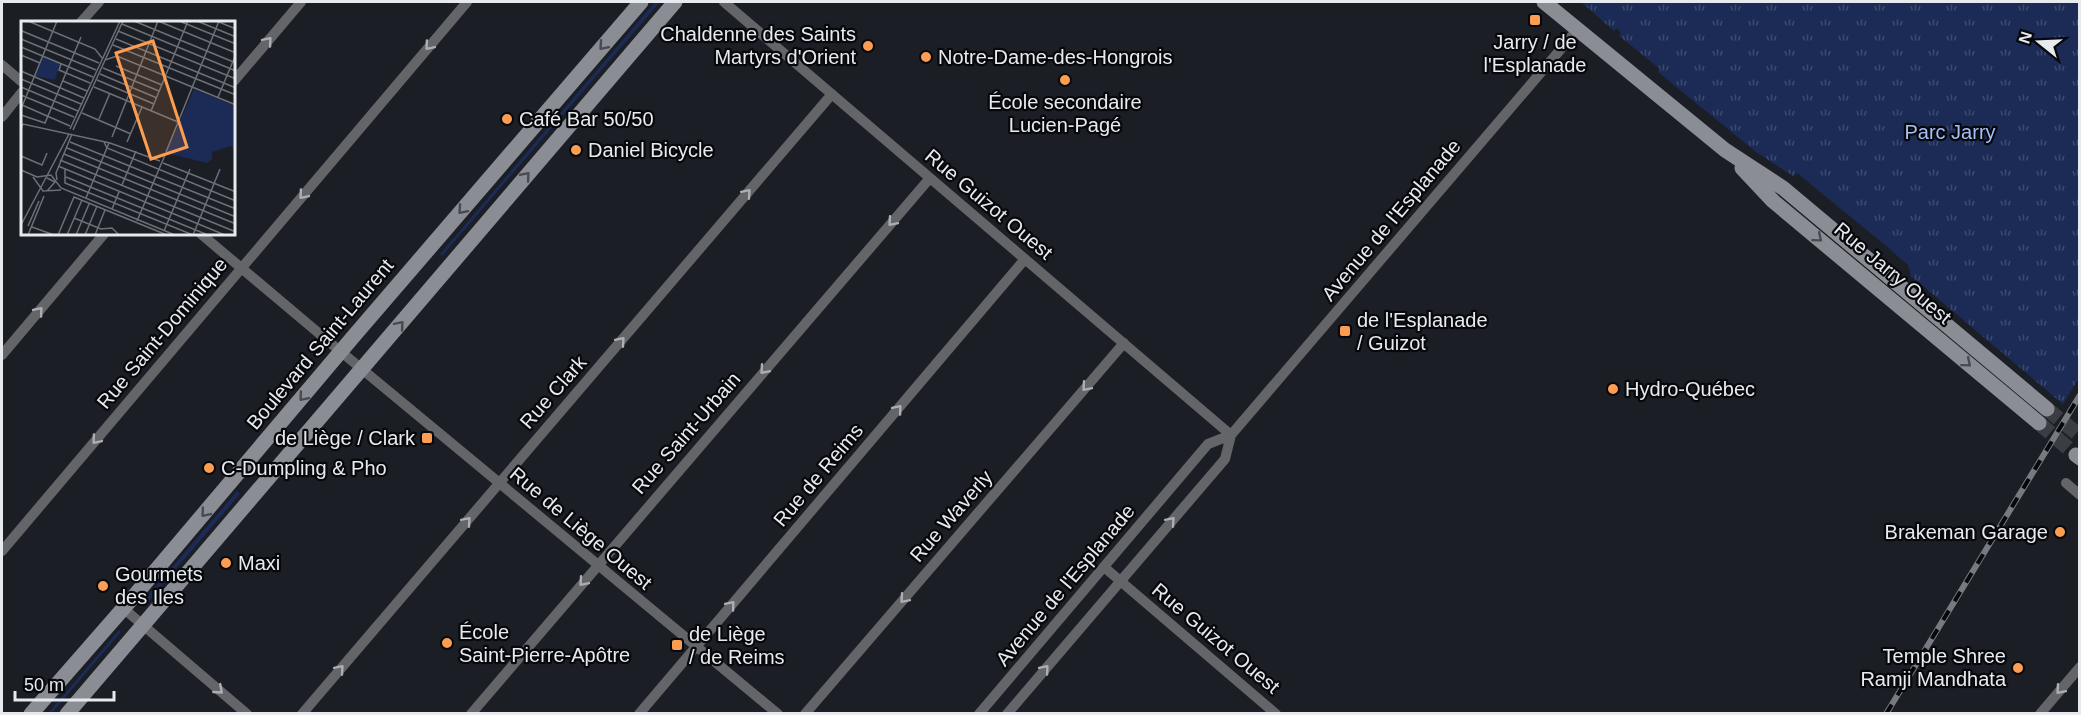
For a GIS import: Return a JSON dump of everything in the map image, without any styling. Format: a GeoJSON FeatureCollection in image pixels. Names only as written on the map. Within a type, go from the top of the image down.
{"type":"FeatureCollection","features":[{"type":"Feature","properties":{"kind":"main road","name":"Boulevard Saint-Laurent"},"geometry":{"type":"LineString","coordinates":[[33,712],[641,2]]}},
{"type":"Feature","properties":{"kind":"main road"},"geometry":{"type":"LineString","coordinates":[[67,714],[675,2]]}},
{"type":"Feature","properties":{"kind":"main road","name":"Rue Jarry Ouest"},"geometry":{"type":"LineString","coordinates":[[1544,2],[1725,150],[1783,188],[2047,409]]}},
{"type":"Feature","properties":{"kind":"main road","name":"Rue Jarry Ouest"},"geometry":{"type":"LineString","coordinates":[[1725,150],[1773,201],[2039,423]]}},
{"type":"Feature","properties":{"kind":"street"},"geometry":{"type":"LineString","coordinates":[[82,21],[99,2]]}},
{"type":"Feature","properties":{"kind":"street"},"geometry":{"type":"LineString","coordinates":[[236,79],[301,2]]}},
{"type":"Feature","properties":{"kind":"street","name":"Rue Saint-Dominique"},"geometry":{"type":"LineString","coordinates":[[2,551],[467,2]]}},
{"type":"Feature","properties":{"kind":"street","name":"Rue Guizot Ouest"},"geometry":{"type":"LineString","coordinates":[[724,2],[1231,435]]}},
{"type":"Feature","properties":{"kind":"street","name":"Avenue de l'Esplanade"},"geometry":{"type":"LineString","coordinates":[[1007,714],[1225,459],[1231,435],[1578,29]]}},
{"type":"Feature","properties":{"kind":"street"},"geometry":{"type":"LineString","coordinates":[[2,65],[21,81]]}},
{"type":"Feature","properties":{"kind":"street"},"geometry":{"type":"LineString","coordinates":[[2,117],[21,93]]}},
{"type":"Feature","properties":{"kind":"street","name":"Rue Clark"},"geometry":{"type":"LineString","coordinates":[[302,714],[832,94]]}},
{"type":"Feature","properties":{"kind":"street","name":"Rue Saint-Urbain"},"geometry":{"type":"LineString","coordinates":[[471,714],[930,178]]}},
{"type":"Feature","properties":{"kind":"street"},"geometry":{"type":"LineString","coordinates":[[2,355],[102,236]]}},
{"type":"Feature","properties":{"kind":"street","name":"Rue de Liège Ouest"},"geometry":{"type":"LineString","coordinates":[[203,236],[778,714]]}},
{"type":"Feature","properties":{"kind":"street","name":"Rue de Reims"},"geometry":{"type":"LineString","coordinates":[[639,714],[1025,259]]}},
{"type":"Feature","properties":{"kind":"street","name":"Rue Waverly"},"geometry":{"type":"LineString","coordinates":[[806,714],[1124,343]]}},
{"type":"Feature","properties":{"kind":"street","name":"Avenue de l'Esplanade"},"geometry":{"type":"LineString","coordinates":[[979,714],[1209,444],[1231,435]]}},
{"type":"Feature","properties":{"kind":"street"},"geometry":{"type":"LineString","coordinates":[[2066,483],[2079,495]]}},
{"type":"Feature","properties":{"kind":"street","name":"Rue Guizot Ouest"},"geometry":{"type":"LineString","coordinates":[[1104,567],[1276,714]]}},
{"type":"Feature","properties":{"kind":"street"},"geometry":{"type":"LineString","coordinates":[[123,608],[247,714]]}},
{"type":"Feature","properties":{"kind":"street"},"geometry":{"type":"LineString","coordinates":[[2040,714],[2079,667]]}},
{"type":"Feature","properties":{"kind":"green space"},"geometry":{"type":"Polygon","coordinates":[[[655,2],[660,2],[442,256],[440,254],[655,2]]]}},
{"type":"Feature","properties":{"kind":"green space","name":"Parc Jarry"},"geometry":{"type":"Polygon","coordinates":[[[1581,2],[2079,2],[2080,376],[2063,404],[1911,276],[1908,265],[1885,245],[1797,173],[1793,176],[1756,152],[1658,72],[1660,69],[1619,36],[1621,33],[1617,28],[1614,31],[1581,2]]]}},
{"type":"Feature","properties":{"kind":"green space"},"geometry":{"type":"Polygon","coordinates":[[[237,491],[240,494],[147,603],[144,600],[237,491]]]}},
{"type":"Feature","properties":{"kind":"green space"},"geometry":{"type":"Polygon","coordinates":[[[119,630],[121,632],[52,713],[48,713],[119,630]]]}},
{"type":"Feature","properties":{"kind":"tunnel"},"geometry":{"type":"LineString","coordinates":[[2047,409],[2080,436]]}},
{"type":"Feature","properties":{"kind":"tunnel"},"geometry":{"type":"LineString","coordinates":[[2039,423],[2076,455]]}},
{"type":"Feature","properties":{"kind":"railway"},"geometry":{"type":"LineString","coordinates":[[1886,714],[2080,395]]}},
{"type":"Feature","properties":{"kind":"place","name":"Jarry / de l'Esplanade"},"geometry":{"type":"Point","coordinates":[1535,20]}},
{"type":"Feature","properties":{"kind":"place","name":"Chaldenne des Saints Martyrs d'Orient"},"geometry":{"type":"Point","coordinates":[868,46]}},
{"type":"Feature","properties":{"kind":"place","name":"Notre-Dame-des-Hongrois"},"geometry":{"type":"Point","coordinates":[926,57]}},
{"type":"Feature","properties":{"kind":"place","name":"École secondaire Lucien-Pagé"},"geometry":{"type":"Point","coordinates":[1065,80]}},
{"type":"Feature","properties":{"kind":"place","name":"Café Bar 50/50"},"geometry":{"type":"Point","coordinates":[507,119]}},
{"type":"Feature","properties":{"kind":"place","name":"Daniel Bicycle"},"geometry":{"type":"Point","coordinates":[576,150]}},
{"type":"Feature","properties":{"kind":"place","name":"de l'Esplanade / Guizot"},"geometry":{"type":"Point","coordinates":[1345,331]}},
{"type":"Feature","properties":{"kind":"place","name":"Hydro-Québec"},"geometry":{"type":"Point","coordinates":[1613,389]}},
{"type":"Feature","properties":{"kind":"place","name":"de Liège / Clark"},"geometry":{"type":"Point","coordinates":[427,438]}},
{"type":"Feature","properties":{"kind":"place","name":"C-Dumpling & Pho"},"geometry":{"type":"Point","coordinates":[209,468]}},
{"type":"Feature","properties":{"kind":"place","name":"Brakeman Garage"},"geometry":{"type":"Point","coordinates":[2060,532]}},
{"type":"Feature","properties":{"kind":"place","name":"Maxi"},"geometry":{"type":"Point","coordinates":[226,563]}},
{"type":"Feature","properties":{"kind":"place","name":"Gourmets des Iles"},"geometry":{"type":"Point","coordinates":[103,586]}},
{"type":"Feature","properties":{"kind":"place","name":"École Saint-Pierre-Apôtre"},"geometry":{"type":"Point","coordinates":[447,643]}},
{"type":"Feature","properties":{"kind":"place","name":"de Liège / de Reims"},"geometry":{"type":"Point","coordinates":[677,645]}},
{"type":"Feature","properties":{"kind":"place","name":"Temple Shree Ramji Mandhata"},"geometry":{"type":"Point","coordinates":[2018,668]}}]}
